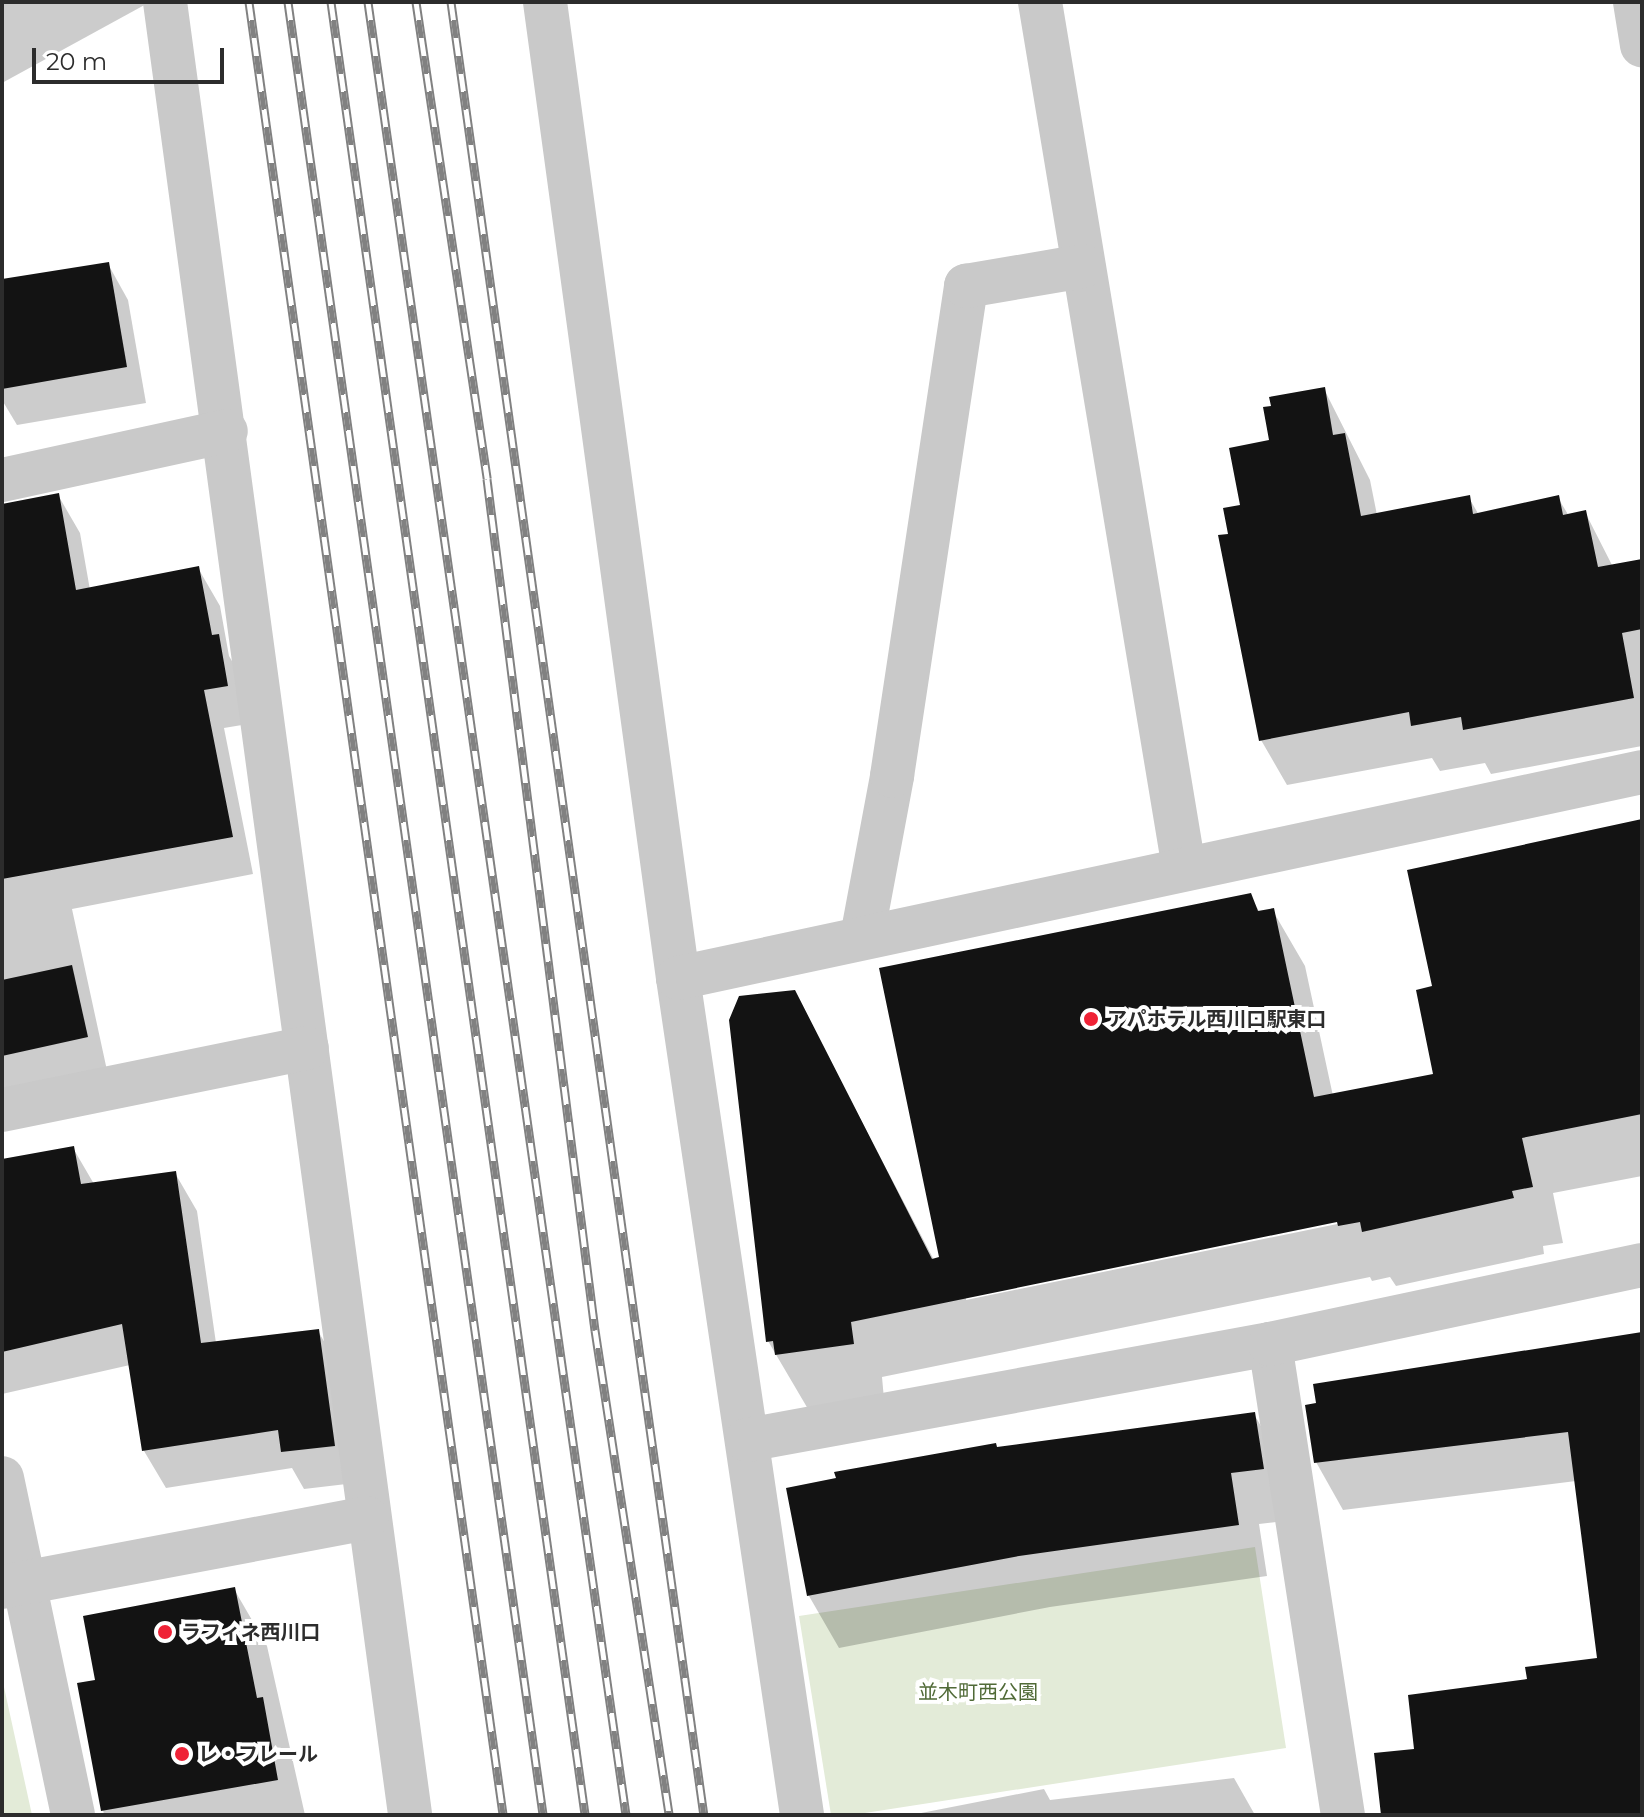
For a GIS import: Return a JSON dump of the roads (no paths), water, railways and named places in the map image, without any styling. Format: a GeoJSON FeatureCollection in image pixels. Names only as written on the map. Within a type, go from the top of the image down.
{"type":"FeatureCollection","features":[{"type":"Feature","properties":{"kind":"street"},"geometry":{"type":"LineString","coordinates":[[165,2],[226,431],[367,1518],[410,1815]]}},
{"type":"Feature","properties":{"kind":"street"},"geometry":{"type":"LineString","coordinates":[[545,2],[678,978],[802,1815]]}},
{"type":"Feature","properties":{"kind":"street"},"geometry":{"type":"LineString","coordinates":[[1040,2],[1184,868]]}},
{"type":"Feature","properties":{"kind":"street"},"geometry":{"type":"LineString","coordinates":[[1635,2],[1642,45]]}},
{"type":"Feature","properties":{"kind":"street"},"geometry":{"type":"LineString","coordinates":[[862,937],[892,776],[966,286],[1083,266]]}},
{"type":"Feature","properties":{"kind":"street"},"geometry":{"type":"LineString","coordinates":[[2,480],[226,431]]}},
{"type":"Feature","properties":{"kind":"street"},"geometry":{"type":"LineString","coordinates":[[678,978],[1642,772]]}},
{"type":"Feature","properties":{"kind":"street"},"geometry":{"type":"LineString","coordinates":[[2,1110],[307,1048]]}},
{"type":"Feature","properties":{"kind":"street"},"geometry":{"type":"LineString","coordinates":[[747,1440],[1270,1344],[1642,1265]]}},
{"type":"Feature","properties":{"kind":"street"},"geometry":{"type":"LineString","coordinates":[[1270,1344],[1343,1815]]}},
{"type":"Feature","properties":{"kind":"street"},"geometry":{"type":"LineString","coordinates":[[2,1478],[13,1585],[73,1815]]}},
{"type":"Feature","properties":{"kind":"street"},"geometry":{"type":"LineString","coordinates":[[13,1585],[367,1518]]}},
{"type":"Feature","properties":{"kind":"railway"},"geometry":{"type":"LineString","coordinates":[[249,2],[503,1815]]}},
{"type":"Feature","properties":{"kind":"railway"},"geometry":{"type":"LineString","coordinates":[[288,2],[543,1815]]}},
{"type":"Feature","properties":{"kind":"railway"},"geometry":{"type":"LineString","coordinates":[[331,2],[585,1815]]}},
{"type":"Feature","properties":{"kind":"railway"},"geometry":{"type":"LineString","coordinates":[[368,2],[626,1815]]}},
{"type":"Feature","properties":{"kind":"railway"},"geometry":{"type":"LineString","coordinates":[[416,2],[487,479],[595,1330],[669,1815]]}},
{"type":"Feature","properties":{"kind":"railway"},"geometry":{"type":"LineString","coordinates":[[451,2],[704,1815]]}},
{"type":"Feature","properties":{"kind":"place","name":"アパホテル西川口駅東口"},"geometry":{"type":"Point","coordinates":[1091,1019]}},
{"type":"Feature","properties":{"kind":"place","name":"ラフィネ西川口"},"geometry":{"type":"Point","coordinates":[165,1632]}},
{"type":"Feature","properties":{"kind":"place","name":"レ・フレール"},"geometry":{"type":"Point","coordinates":[182,1754]}},
{"type":"Feature","properties":{"kind":"park label","name":"並木町西公園"},"geometry":{"type":"Point","coordinates":[978,1692]}}]}
